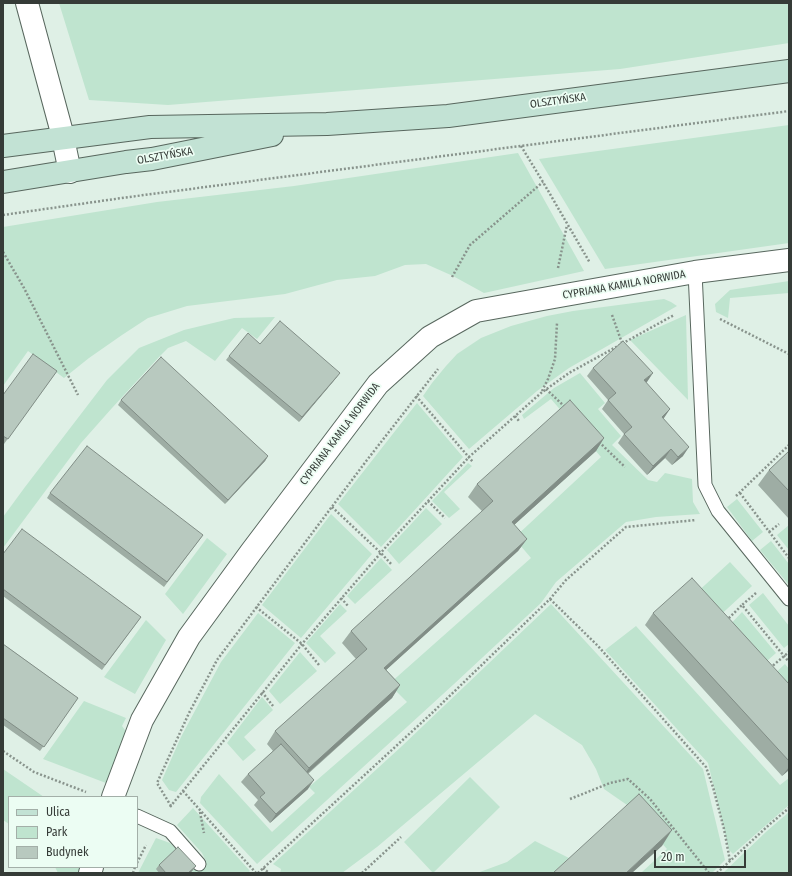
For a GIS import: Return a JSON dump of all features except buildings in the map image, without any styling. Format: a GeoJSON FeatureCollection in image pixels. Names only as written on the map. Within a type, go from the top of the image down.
{"type":"FeatureCollection","features":[{"type":"Feature","properties":{"kind":"main road","name":"OLSZTYŃSKA"},"geometry":{"type":"LineString","coordinates":[[3,146],[150,127],[326,124],[448,116],[789,71]]}},
{"type":"Feature","properties":{"kind":"main road","name":"OLSZTYŃSKA"},"geometry":{"type":"LineString","coordinates":[[3,182],[152,159],[326,124]]}},
{"type":"Feature","properties":{"kind":"street"},"geometry":{"type":"LineString","coordinates":[[27,3],[52,94],[70,172]]}},
{"type":"Feature","properties":{"kind":"street","name":"CYPRIANA KAMILA NORWIDA"},"geometry":{"type":"LineString","coordinates":[[113,796],[142,720],[189,637],[378,384],[430,337],[476,311],[695,272],[789,260]]}},
{"type":"Feature","properties":{"kind":"lane"},"geometry":{"type":"LineString","coordinates":[[695,272],[705,485],[718,511],[789,600]]}},
{"type":"Feature","properties":{"kind":"lane"},"geometry":{"type":"LineString","coordinates":[[138,816],[170,831],[199,864]]}},
{"type":"Feature","properties":{"kind":"path"},"geometry":{"type":"LineString","coordinates":[[3,215],[114,199],[789,111]]}},
{"type":"Feature","properties":{"kind":"path"},"geometry":{"type":"LineString","coordinates":[[521,146],[593,268]]}},
{"type":"Feature","properties":{"kind":"path"},"geometry":{"type":"LineString","coordinates":[[452,277],[470,245],[543,182]]}},
{"type":"Feature","properties":{"kind":"path"},"geometry":{"type":"LineString","coordinates":[[3,252],[24,288],[78,395]]}},
{"type":"Feature","properties":{"kind":"path"},"geometry":{"type":"LineString","coordinates":[[610,309],[622,344]]}},
{"type":"Feature","properties":{"kind":"path"},"geometry":{"type":"LineString","coordinates":[[438,369],[217,660],[189,713],[157,783],[171,806],[302,644],[428,500],[469,457],[546,389],[569,373],[683,310],[714,316],[789,354]]}},
{"type":"Feature","properties":{"kind":"path"},"geometry":{"type":"LineString","coordinates":[[541,393],[555,359],[556,321]]}},
{"type":"Feature","properties":{"kind":"path"},"geometry":{"type":"LineString","coordinates":[[546,389],[569,411]]}},
{"type":"Feature","properties":{"kind":"path"},"geometry":{"type":"LineString","coordinates":[[416,396],[473,462]]}},
{"type":"Feature","properties":{"kind":"path"},"geometry":{"type":"LineString","coordinates":[[515,416],[519,421]]}},
{"type":"Feature","properties":{"kind":"path"},"geometry":{"type":"LineString","coordinates":[[597,440],[624,467]]}},
{"type":"Feature","properties":{"kind":"path"},"geometry":{"type":"LineString","coordinates":[[183,791],[257,873],[432,713],[550,599],[566,580],[626,527],[703,519],[718,511],[740,493],[789,445]]}},
{"type":"Feature","properties":{"kind":"path"},"geometry":{"type":"LineString","coordinates":[[740,493],[789,558]]}},
{"type":"Feature","properties":{"kind":"path"},"geometry":{"type":"LineString","coordinates":[[428,500],[445,518]]}},
{"type":"Feature","properties":{"kind":"path"},"geometry":{"type":"LineString","coordinates":[[332,507],[392,565]]}},
{"type":"Feature","properties":{"kind":"path"},"geometry":{"type":"LineString","coordinates":[[725,622],[759,590]]}},
{"type":"Feature","properties":{"kind":"path"},"geometry":{"type":"LineString","coordinates":[[341,598],[348,606]]}},
{"type":"Feature","properties":{"kind":"path"},"geometry":{"type":"LineString","coordinates":[[550,599],[598,646],[706,767],[724,829],[730,861]]}},
{"type":"Feature","properties":{"kind":"path"},"geometry":{"type":"LineString","coordinates":[[742,605],[789,662]]}},
{"type":"Feature","properties":{"kind":"path"},"geometry":{"type":"LineString","coordinates":[[256,607],[302,644],[318,665]]}},
{"type":"Feature","properties":{"kind":"path"},"geometry":{"type":"LineString","coordinates":[[768,670],[789,652]]}},
{"type":"Feature","properties":{"kind":"path"},"geometry":{"type":"LineString","coordinates":[[262,692],[273,706]]}},
{"type":"Feature","properties":{"kind":"path"},"geometry":{"type":"LineString","coordinates":[[3,751],[34,772],[86,792]]}},
{"type":"Feature","properties":{"kind":"path"},"geometry":{"type":"LineString","coordinates":[[570,799],[610,783],[628,779],[650,799],[709,873]]}},
{"type":"Feature","properties":{"kind":"path"},"geometry":{"type":"LineString","coordinates":[[717,873],[789,808]]}},
{"type":"Feature","properties":{"kind":"path"},"geometry":{"type":"LineString","coordinates":[[362,873],[401,837]]}},
{"type":"Feature","properties":{"kind":"path"},"geometry":{"type":"LineString","coordinates":[[263,868],[269,873]]}},
{"type":"Feature","properties":{"kind":"green space"},"geometry":{"type":"Polygon","coordinates":[[[59,3],[789,3],[789,43],[620,69],[168,105],[89,100],[59,3]]]}},
{"type":"Feature","properties":{"kind":"green space"},"geometry":{"type":"Polygon","coordinates":[[[789,125],[789,243],[605,269],[539,159],[789,125]]]}},
{"type":"Feature","properties":{"kind":"green space"},"geometry":{"type":"Polygon","coordinates":[[[518,153],[584,271],[484,293],[453,276],[426,264],[405,265],[375,276],[337,280],[285,294],[187,306],[148,318],[89,358],[64,378],[28,351],[3,386],[3,227],[157,202],[294,186],[518,153]]]}},
{"type":"Feature","properties":{"kind":"green space"},"geometry":{"type":"Polygon","coordinates":[[[789,281],[789,293],[730,298],[728,318],[716,312],[715,304],[730,290],[789,281]]]}},
{"type":"Feature","properties":{"kind":"green space"},"geometry":{"type":"Polygon","coordinates":[[[664,299],[677,306],[569,368],[537,391],[469,449],[423,396],[457,354],[481,338],[511,326],[547,316],[573,311],[664,299]]]}},
{"type":"Feature","properties":{"kind":"green space"},"geometry":{"type":"Polygon","coordinates":[[[686,315],[688,400],[630,340],[686,315]]]}},
{"type":"Feature","properties":{"kind":"green space"},"geometry":{"type":"Polygon","coordinates":[[[275,317],[257,339],[242,328],[215,361],[186,341],[168,348],[81,443],[3,548],[3,517],[107,380],[139,348],[184,330],[234,318],[275,317]]]}},
{"type":"Feature","properties":{"kind":"green space"},"geometry":{"type":"Polygon","coordinates":[[[580,373],[605,403],[598,409],[621,436],[612,445],[648,480],[657,482],[665,473],[692,479],[693,502],[700,514],[656,517],[626,522],[556,582],[541,603],[257,864],[200,803],[201,797],[219,774],[272,832],[315,793],[309,787],[407,702],[389,684],[531,558],[514,538],[601,457],[551,399],[524,419],[522,415],[554,388],[580,373]]]}},
{"type":"Feature","properties":{"kind":"green space"},"geometry":{"type":"Polygon","coordinates":[[[417,403],[463,457],[381,547],[338,504],[417,403]]]}},
{"type":"Feature","properties":{"kind":"green space"},"geometry":{"type":"Polygon","coordinates":[[[468,463],[472,466],[444,492],[460,509],[449,518],[432,501],[468,463]]]}},
{"type":"Feature","properties":{"kind":"green space"},"geometry":{"type":"Polygon","coordinates":[[[737,499],[763,532],[752,541],[727,507],[737,499]]]}},
{"type":"Feature","properties":{"kind":"green space"},"geometry":{"type":"Polygon","coordinates":[[[426,508],[442,524],[399,564],[387,550],[426,508]]]}},
{"type":"Feature","properties":{"kind":"green space"},"geometry":{"type":"Polygon","coordinates":[[[331,514],[372,554],[301,638],[262,605],[331,514]]]}},
{"type":"Feature","properties":{"kind":"green space"},"geometry":{"type":"Polygon","coordinates":[[[789,525],[789,550],[777,535],[789,525]]]}},
{"type":"Feature","properties":{"kind":"green space"},"geometry":{"type":"Polygon","coordinates":[[[207,538],[227,554],[183,614],[165,594],[207,538]]]}},
{"type":"Feature","properties":{"kind":"green space"},"geometry":{"type":"Polygon","coordinates":[[[771,541],[789,564],[789,585],[760,550],[771,541]]]}},
{"type":"Feature","properties":{"kind":"green space"},"geometry":{"type":"Polygon","coordinates":[[[381,558],[392,570],[355,604],[347,596],[381,558]]]}},
{"type":"Feature","properties":{"kind":"green space"},"geometry":{"type":"Polygon","coordinates":[[[730,562],[752,586],[715,620],[693,596],[730,562]]]}},
{"type":"Feature","properties":{"kind":"green space"},"geometry":{"type":"Polygon","coordinates":[[[763,593],[789,626],[789,644],[784,648],[749,605],[763,593]]]}},
{"type":"Feature","properties":{"kind":"green space"},"geometry":{"type":"Polygon","coordinates":[[[340,604],[347,611],[320,636],[336,653],[325,663],[306,643],[340,604]]]}},
{"type":"Feature","properties":{"kind":"green space"},"geometry":{"type":"Polygon","coordinates":[[[551,604],[703,769],[725,860],[712,873],[643,873],[642,872],[667,849],[627,805],[604,789],[596,769],[582,745],[535,714],[377,847],[342,873],[280,873],[281,869],[273,864],[402,746],[551,604]]]}},
{"type":"Feature","properties":{"kind":"green space"},"geometry":{"type":"Polygon","coordinates":[[[742,612],[776,653],[759,668],[725,630],[742,612]]]}},
{"type":"Feature","properties":{"kind":"green space"},"geometry":{"type":"Polygon","coordinates":[[[258,613],[295,643],[176,792],[169,790],[162,780],[181,737],[221,662],[258,613]]]}},
{"type":"Feature","properties":{"kind":"green space"},"geometry":{"type":"Polygon","coordinates":[[[146,620],[166,640],[135,694],[104,677],[146,620]]]}},
{"type":"Feature","properties":{"kind":"green space"},"geometry":{"type":"Polygon","coordinates":[[[636,626],[780,785],[789,778],[789,805],[733,854],[729,850],[708,763],[605,650],[636,626]]]}},
{"type":"Feature","properties":{"kind":"green space"},"geometry":{"type":"Polygon","coordinates":[[[300,652],[317,671],[280,704],[269,691],[300,652]]]}},
{"type":"Feature","properties":{"kind":"green space"},"geometry":{"type":"Polygon","coordinates":[[[785,664],[789,669],[789,701],[769,679],[785,664]]]}},
{"type":"Feature","properties":{"kind":"green space"},"geometry":{"type":"Polygon","coordinates":[[[262,697],[273,710],[244,737],[256,750],[243,761],[227,743],[262,697]]]}},
{"type":"Feature","properties":{"kind":"green space"},"geometry":{"type":"Polygon","coordinates":[[[84,701],[126,718],[122,726],[138,748],[119,788],[43,759],[84,701]]]}},
{"type":"Feature","properties":{"kind":"green space"},"geometry":{"type":"Polygon","coordinates":[[[3,769],[43,796],[8,796],[8,823],[3,820],[3,769]]]}},
{"type":"Feature","properties":{"kind":"green space"},"geometry":{"type":"Polygon","coordinates":[[[470,777],[500,807],[433,873],[404,842],[470,777]]]}},
{"type":"Feature","properties":{"kind":"green space"},"geometry":{"type":"Polygon","coordinates":[[[193,808],[250,871],[248,873],[138,873],[156,838],[170,843],[197,870],[206,861],[202,853],[177,825],[193,808]]]}},
{"type":"Feature","properties":{"kind":"green space"},"geometry":{"type":"Polygon","coordinates":[[[789,812],[789,873],[723,873],[767,831],[789,812]]]}},
{"type":"Feature","properties":{"kind":"green space"},"geometry":{"type":"Polygon","coordinates":[[[535,841],[569,858],[553,873],[477,873],[507,862],[535,841]]]}},
{"type":"Feature","properties":{"kind":"green space"},"geometry":{"type":"Polygon","coordinates":[[[56,868],[98,868],[96,873],[58,873],[56,868]]]}}]}
